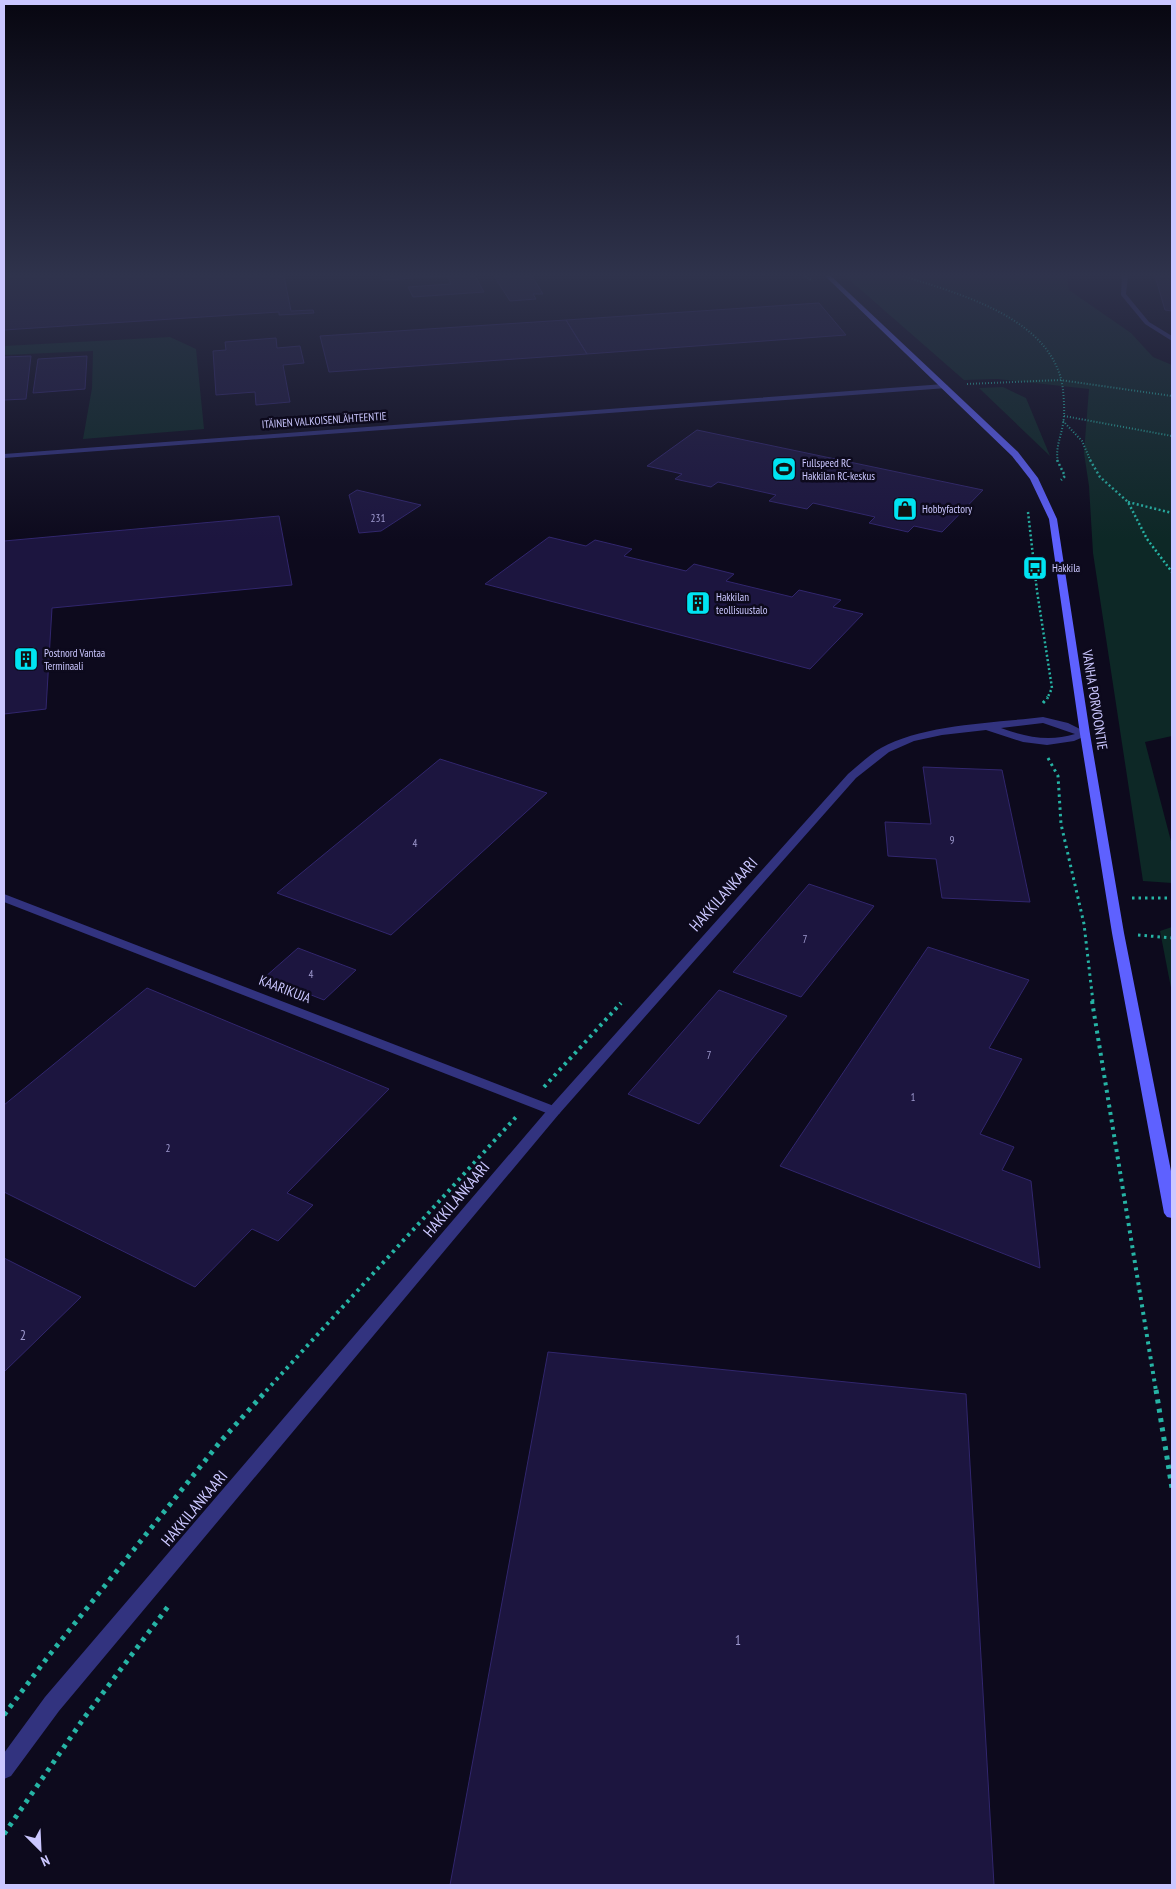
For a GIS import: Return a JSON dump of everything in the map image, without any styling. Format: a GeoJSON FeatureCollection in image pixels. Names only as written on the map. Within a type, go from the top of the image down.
{"type":"FeatureCollection","features":[{"type":"Feature","properties":{"kind":"main road","name":"VANHA PORVOONTIE"},"geometry":{"type":"LineString","coordinates":[[921,364],[1015,454],[1034,478],[1053,519],[1085,734],[1118,933],[1172,1213]]}},
{"type":"Feature","properties":{"kind":"street","name":"ITÄINEN VALKOISENLÄHTEENTIE"},"geometry":{"type":"LineString","coordinates":[[4,456],[944,386]]}},
{"type":"Feature","properties":{"kind":"street","name":"HAKKILANKAARI"},"geometry":{"type":"LineString","coordinates":[[4,1769],[52,1704],[554,1111],[852,776],[885,750],[911,739],[942,732],[1043,720],[1064,725],[1085,734]]}},
{"type":"Feature","properties":{"kind":"street","name":"HAKKILANKAARI"},"geometry":{"type":"LineString","coordinates":[[988,728],[1030,741],[1047,744],[1085,734]]}},
{"type":"Feature","properties":{"kind":"street","name":"KAARIKUJA"},"geometry":{"type":"LineString","coordinates":[[4,898],[554,1111]]}},
{"type":"Feature","properties":{"kind":"path"},"geometry":{"type":"LineString","coordinates":[[1056,364],[1058,367],[1064,416],[1055,457],[1059,468],[1065,476],[1060,480]]}},
{"type":"Feature","properties":{"kind":"path"},"geometry":{"type":"LineString","coordinates":[[994,382],[1060,380],[1172,396]]}},
{"type":"Feature","properties":{"kind":"path"},"geometry":{"type":"LineString","coordinates":[[1064,416],[1172,436]]}},
{"type":"Feature","properties":{"kind":"path"},"geometry":{"type":"LineString","coordinates":[[1063,421],[1074,430],[1082,441],[1100,477],[1128,502],[1147,539],[1172,572]]}},
{"type":"Feature","properties":{"kind":"path"},"geometry":{"type":"LineString","coordinates":[[1128,502],[1172,513]]}},
{"type":"Feature","properties":{"kind":"path"},"geometry":{"type":"LineString","coordinates":[[1027,506],[1037,591],[1052,688],[1048,698],[1040,705],[1043,720]]}},
{"type":"Feature","properties":{"kind":"path"},"geometry":{"type":"LineString","coordinates":[[1047,744],[1047,756],[1058,776],[1061,824],[1084,924],[1091,991],[1172,1488]]}},
{"type":"Feature","properties":{"kind":"path"},"geometry":{"type":"LineString","coordinates":[[1040,754],[1047,756]]}},
{"type":"Feature","properties":{"kind":"path"},"geometry":{"type":"LineString","coordinates":[[1112,898],[1172,898]]}},
{"type":"Feature","properties":{"kind":"path"},"geometry":{"type":"LineString","coordinates":[[1118,933],[1172,938]]}},
{"type":"Feature","properties":{"kind":"path"},"geometry":{"type":"LineString","coordinates":[[4,1715],[47,1658],[220,1442],[624,999]]}},
{"type":"Feature","properties":{"kind":"path"},"geometry":{"type":"LineString","coordinates":[[4,1834],[32,1790],[115,1675],[176,1597]]}},
{"type":"Feature","properties":{"kind":"green space"},"geometry":{"type":"Polygon","coordinates":[[[93,364],[198,364],[204,429],[83,439],[92,388],[93,364]]]}},
{"type":"Feature","properties":{"kind":"green space"},"geometry":{"type":"Polygon","coordinates":[[[946,364],[1172,365],[1172,736],[1145,742],[1172,845],[1172,883],[1143,881],[1093,553],[1089,486],[1084,453],[1089,389],[997,379],[964,380],[946,364]]]}},
{"type":"Feature","properties":{"kind":"green space"},"geometry":{"type":"Polygon","coordinates":[[[1003,387],[1026,398],[1050,456],[979,388],[1003,387]]]}},
{"type":"Feature","properties":{"kind":"green space"},"geometry":{"type":"Polygon","coordinates":[[[1172,927],[1172,993],[1160,931],[1172,927]]]}},
{"type":"Feature","properties":{"kind":"building"},"geometry":{"type":"Polygon","coordinates":[[[4,364],[30,364],[26,399],[4,400],[4,364]]]}},
{"type":"Feature","properties":{"kind":"building"},"geometry":{"type":"Polygon","coordinates":[[[37,364],[87,364],[85,389],[33,393],[37,364]]]}},
{"type":"Feature","properties":{"kind":"building"},"geometry":{"type":"Polygon","coordinates":[[[214,364],[292,364],[283,365],[290,402],[256,405],[255,392],[216,395],[214,364]]]}},
{"type":"Feature","properties":{"kind":"building"},"geometry":{"type":"Polygon","coordinates":[[[327,364],[441,364],[329,372],[327,364]]]}},
{"type":"Feature","properties":{"kind":"building"},"geometry":{"type":"Polygon","coordinates":[[[697,430],[983,490],[942,532],[914,526],[908,532],[869,523],[875,517],[813,503],[807,509],[769,501],[776,495],[718,482],[711,487],[675,479],[682,474],[647,466],[697,430]]]}},
{"type":"Feature","properties":{"kind":"building"},"geometry":{"type":"Polygon","coordinates":[[[357,490],[421,505],[381,531],[359,533],[349,495],[357,490]]]}},
{"type":"Feature","properties":{"kind":"building","name":"Postnord Vantaa Terminaali"},"geometry":{"type":"Polygon","coordinates":[[[279,516],[292,585],[52,608],[46,709],[4,714],[4,541],[279,516]]]}},
{"type":"Feature","properties":{"kind":"building","name":"Hakkilan teollisuustalo"},"geometry":{"type":"Polygon","coordinates":[[[549,537],[586,546],[595,540],[632,549],[624,556],[686,571],[694,564],[734,574],[726,581],[792,597],[799,590],[841,600],[833,607],[863,614],[810,669],[485,584],[549,537]]]}},
{"type":"Feature","properties":{"kind":"building"},"geometry":{"type":"Polygon","coordinates":[[[440,759],[547,793],[391,935],[277,893],[440,759]]]}},
{"type":"Feature","properties":{"kind":"building"},"geometry":{"type":"Polygon","coordinates":[[[923,767],[1002,770],[1030,902],[942,898],[936,859],[888,856],[885,822],[931,824],[923,767]]]}},
{"type":"Feature","properties":{"kind":"building"},"geometry":{"type":"Polygon","coordinates":[[[809,884],[874,906],[801,997],[733,972],[809,884]]]}},
{"type":"Feature","properties":{"kind":"building"},"geometry":{"type":"Polygon","coordinates":[[[928,947],[1029,980],[989,1048],[1022,1059],[980,1134],[1014,1147],[1002,1170],[1031,1181],[1040,1268],[780,1166],[928,947]]]}},
{"type":"Feature","properties":{"kind":"building"},"geometry":{"type":"Polygon","coordinates":[[[298,948],[356,970],[324,1000],[265,977],[298,948]]]}},
{"type":"Feature","properties":{"kind":"building"},"geometry":{"type":"Polygon","coordinates":[[[147,988],[389,1089],[287,1193],[313,1205],[278,1241],[252,1229],[195,1287],[4,1192],[4,1105],[147,988]]]}},
{"type":"Feature","properties":{"kind":"building"},"geometry":{"type":"Polygon","coordinates":[[[719,990],[787,1016],[699,1124],[628,1094],[719,990]]]}},
{"type":"Feature","properties":{"kind":"building"},"geometry":{"type":"Polygon","coordinates":[[[4,1258],[81,1297],[4,1372],[4,1258]]]}},
{"type":"Feature","properties":{"kind":"building"},"geometry":{"type":"Polygon","coordinates":[[[548,1352],[966,1394],[994,1885],[450,1885],[548,1352]]]}},
{"type":"Feature","properties":{"kind":"place","name":"Fullspeed RC Hakkilan RC-keskus"},"geometry":{"type":"Point","coordinates":[784,469]}},
{"type":"Feature","properties":{"kind":"place","name":"Hobbyfactory"},"geometry":{"type":"Point","coordinates":[905,509]}},
{"type":"Feature","properties":{"kind":"place","name":"Hakkila"},"geometry":{"type":"Point","coordinates":[1035,568]}},
{"type":"Feature","properties":{"kind":"place","name":"Hakkilan teollisuustalo"},"geometry":{"type":"Point","coordinates":[698,603]}},
{"type":"Feature","properties":{"kind":"place","name":"Postnord Vantaa Terminaali"},"geometry":{"type":"Point","coordinates":[26,659]}}]}
